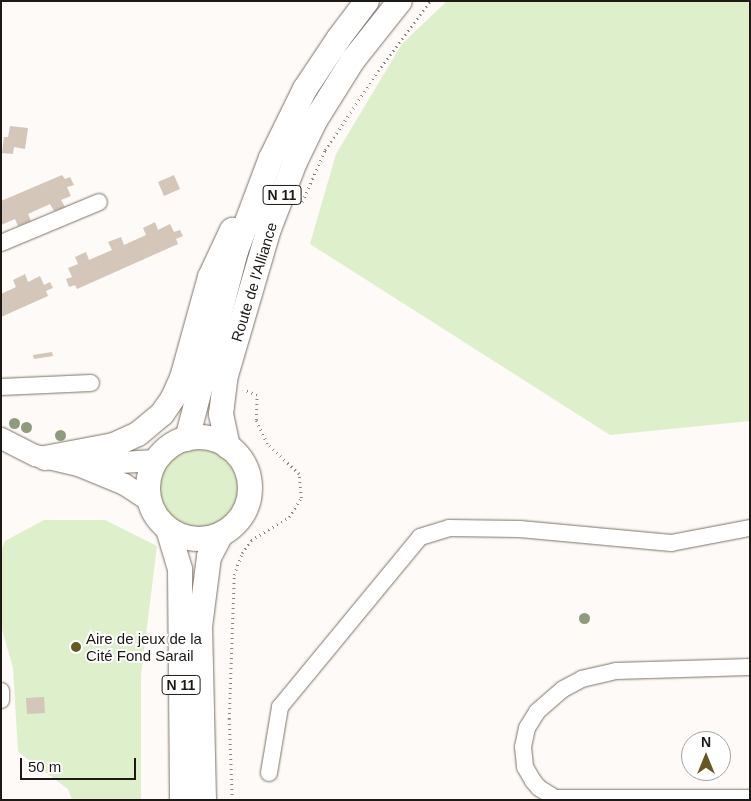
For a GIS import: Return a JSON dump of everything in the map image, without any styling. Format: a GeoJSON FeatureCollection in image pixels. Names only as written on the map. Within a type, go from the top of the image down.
{"type":"FeatureCollection","features":[{"type":"Feature","properties":{"kind":"highway","name":"Route de l'Alliance"},"geometry":{"type":"LineString","coordinates":[[187,439],[236,251],[256,192],[274,150],[305,89],[339,38],[367,1]]}},
{"type":"Feature","properties":{"kind":"highway","name":"Route de l'Alliance"},"geometry":{"type":"LineString","coordinates":[[228,447],[222,414],[225,379],[269,229],[295,162],[316,119],[353,60],[400,1]]}},
{"type":"Feature","properties":{"kind":"highway"},"geometry":{"type":"LineString","coordinates":[[40,456],[114,445],[138,434],[162,414],[173,398],[182,378],[200,308],[216,261],[256,192]]}},
{"type":"Feature","properties":{"kind":"highway"},"geometry":{"type":"LineString","coordinates":[[187,439],[212,439],[228,447],[243,461],[248,473],[250,499],[238,522],[221,534],[204,539],[191,539],[168,528],[152,509],[150,500],[148,484],[156,460],[175,443],[187,439]]}},
{"type":"Feature","properties":{"kind":"highway","name":"N 11"},"geometry":{"type":"LineString","coordinates":[[168,528],[180,569],[182,800]]}},
{"type":"Feature","properties":{"kind":"highway","name":"N 11"},"geometry":{"type":"LineString","coordinates":[[204,800],[200,627],[209,557],[221,534]]}},
{"type":"Feature","properties":{"kind":"main road"},"geometry":{"type":"LineString","coordinates":[[1,438],[40,456],[78,465],[124,484],[150,500]]}},
{"type":"Feature","properties":{"kind":"main road"},"geometry":{"type":"LineString","coordinates":[[1,456],[40,456]]}},
{"type":"Feature","properties":{"kind":"main road"},"geometry":{"type":"LineString","coordinates":[[78,465],[156,460]]}},
{"type":"Feature","properties":{"kind":"street"},"geometry":{"type":"LineString","coordinates":[[1,244],[99,202]]}},
{"type":"Feature","properties":{"kind":"street"},"geometry":{"type":"LineString","coordinates":[[1,387],[91,383]]}},
{"type":"Feature","properties":{"kind":"street"},"geometry":{"type":"LineString","coordinates":[[269,773],[280,706],[420,537],[449,528],[503,529],[671,543],[750,528]]}},
{"type":"Feature","properties":{"kind":"street"},"geometry":{"type":"LineString","coordinates":[[750,667],[616,672],[582,679],[563,689],[537,712],[528,728],[523,755],[525,767],[533,781],[547,794],[555,798],[750,798]]}},
{"type":"Feature","properties":{"kind":"street"},"geometry":{"type":"LineString","coordinates":[[1,692],[1,700]]}},
{"type":"Feature","properties":{"kind":"path"},"geometry":{"type":"LineString","coordinates":[[298,210],[325,150],[378,71],[430,1]]}},
{"type":"Feature","properties":{"kind":"path"},"geometry":{"type":"LineString","coordinates":[[232,800],[229,719],[234,576],[242,552],[251,540],[289,518],[301,498],[299,474],[267,444],[256,420],[257,395],[238,388]]}},
{"type":"Feature","properties":{"kind":"green space"},"geometry":{"type":"Polygon","coordinates":[[[447,1],[750,1],[750,421],[610,435],[310,244],[336,154],[402,44],[447,1]]]}},
{"type":"Feature","properties":{"kind":"green space"},"geometry":{"type":"Polygon","coordinates":[[[200,447],[216,450],[229,459],[238,472],[241,488],[238,504],[229,517],[216,526],[200,529],[184,526],[171,517],[162,504],[159,488],[162,472],[171,459],[184,450],[200,447]]]}},
{"type":"Feature","properties":{"kind":"green space","name":"Aire de jeux de la Cité Fond Sarail"},"geometry":{"type":"Polygon","coordinates":[[[44,520],[105,520],[157,546],[141,675],[141,800],[72,800],[68,789],[18,752],[13,668],[1,626],[1,551],[5,541],[44,520]]]}},
{"type":"Feature","properties":{"kind":"building"},"geometry":{"type":"Polygon","coordinates":[[[10,126],[28,128],[25,149],[14,147],[13,154],[2,153],[4,137],[8,137],[10,126]]]}},
{"type":"Feature","properties":{"kind":"building"},"geometry":{"type":"Polygon","coordinates":[[[62,175],[65,179],[70,177],[74,185],[67,187],[71,196],[61,200],[65,207],[54,211],[50,204],[28,214],[31,221],[18,226],[15,219],[1,225],[1,201],[62,175]]]}},
{"type":"Feature","properties":{"kind":"building"},"geometry":{"type":"Polygon","coordinates":[[[174,175],[180,189],[164,196],[158,182],[174,175]]]}},
{"type":"Feature","properties":{"kind":"building"},"geometry":{"type":"Polygon","coordinates":[[[155,222],[158,230],[170,224],[174,232],[180,230],[183,236],[176,239],[178,244],[77,289],[75,285],[69,287],[66,279],[72,277],[68,268],[78,264],[75,257],[86,252],[89,260],[112,250],[108,242],[121,237],[124,245],[146,235],[143,228],[155,222]]]}},
{"type":"Feature","properties":{"kind":"building"},"geometry":{"type":"Polygon","coordinates":[[[25,274],[28,282],[40,276],[44,285],[50,282],[53,288],[46,291],[48,296],[1,317],[1,294],[16,287],[13,280],[25,274]]]}},
{"type":"Feature","properties":{"kind":"building"},"geometry":{"type":"Polygon","coordinates":[[[52,352],[53,356],[34,359],[33,355],[52,352]]]}},
{"type":"Feature","properties":{"kind":"building"},"geometry":{"type":"Polygon","coordinates":[[[44,697],[45,713],[27,714],[26,698],[44,697]]]}},
{"type":"Feature","properties":{"kind":"place","name":"Aire de jeux de la Cité Fond Sarail"},"geometry":{"type":"Point","coordinates":[76,647]}}]}
